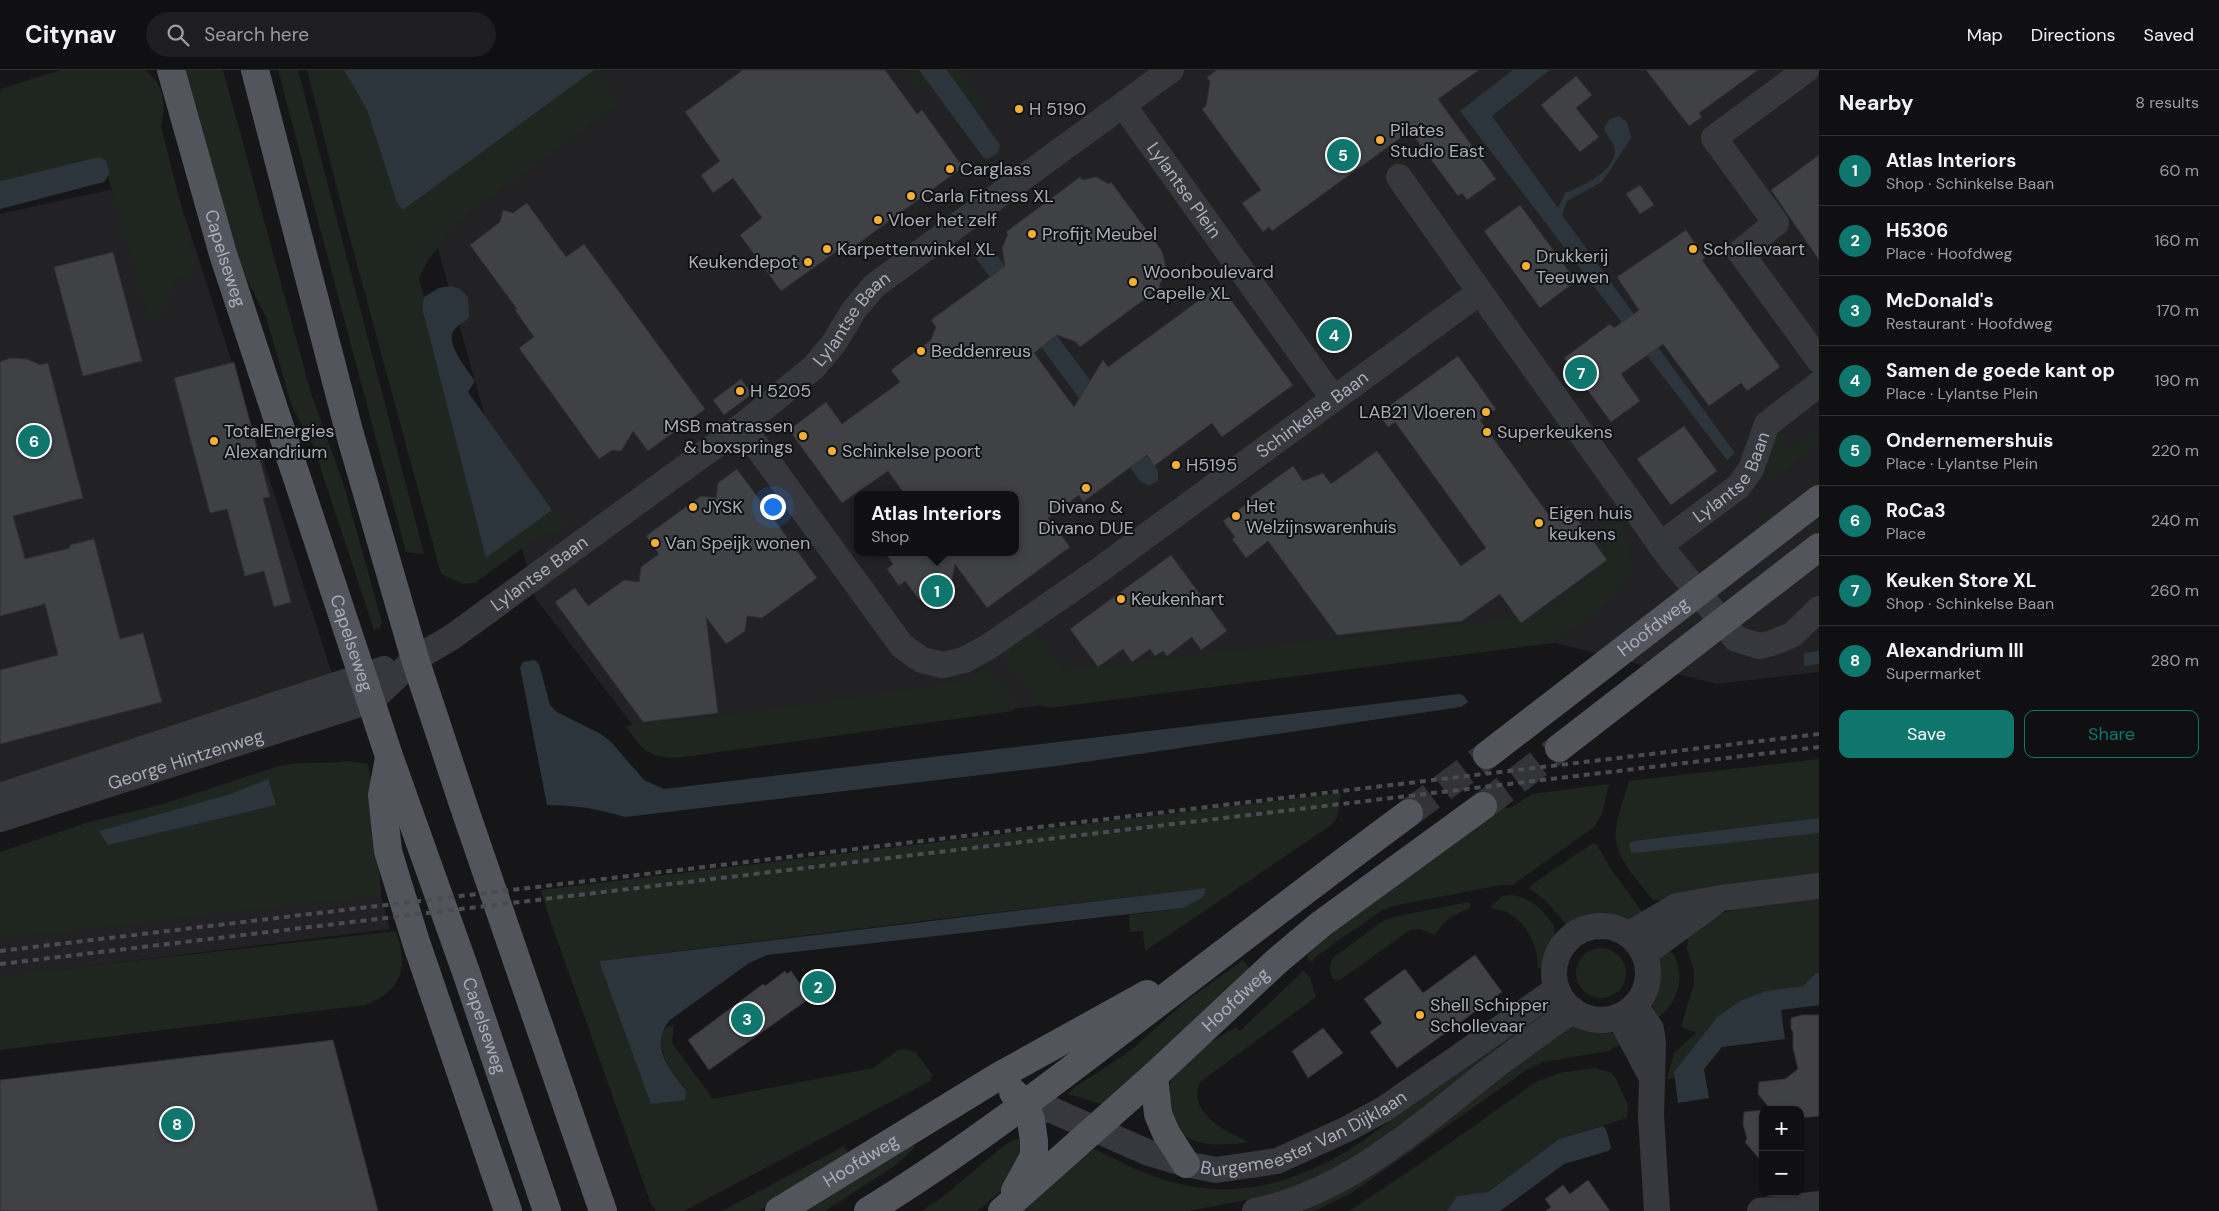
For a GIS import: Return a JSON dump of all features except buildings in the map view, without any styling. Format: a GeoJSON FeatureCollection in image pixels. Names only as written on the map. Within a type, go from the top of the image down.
{"type":"FeatureCollection","features":[{"type":"Feature","properties":{"kind":"main road","name":"Capelseweg"},"geometry":{"type":"LineString","coordinates":[[170,70],[223,254],[389,756],[466,972],[547,1211]]}},
{"type":"Feature","properties":{"kind":"main road"},"geometry":{"type":"LineString","coordinates":[[255,70],[349,431],[415,659],[603,1211]]}},
{"type":"Feature","properties":{"kind":"main road","name":"Hoofdweg"},"geometry":{"type":"LineString","coordinates":[[1487,755],[1819,499]]}},
{"type":"Feature","properties":{"kind":"main road"},"geometry":{"type":"LineString","coordinates":[[1559,748],[1819,547]]}},
{"type":"Feature","properties":{"kind":"main road"},"geometry":{"type":"LineString","coordinates":[[389,756],[382,795],[388,851],[416,942],[508,1211]]}},
{"type":"Feature","properties":{"kind":"main road","name":"Hoofdweg"},"geometry":{"type":"LineString","coordinates":[[1004,1210],[1154,1076],[1276,961],[1320,924],[1483,806]]}},
{"type":"Feature","properties":{"kind":"main road","name":"Hoofdweg"},"geometry":{"type":"LineString","coordinates":[[868,1211],[907,1187],[1025,1104],[1299,894],[1409,813]]}},
{"type":"Feature","properties":{"kind":"main road","name":"Hoofdweg"},"geometry":{"type":"LineString","coordinates":[[779,1211],[999,1076],[1230,948]]}},
{"type":"Feature","properties":{"kind":"main road"},"geometry":{"type":"LineString","coordinates":[[999,1076],[1025,1104],[1031,1120],[1034,1156],[1004,1210]]}},
{"type":"Feature","properties":{"kind":"main road"},"geometry":{"type":"LineString","coordinates":[[1154,1076],[1158,1114],[1166,1134],[1186,1164]]}},
{"type":"Feature","properties":{"kind":"street","name":"Lylantse Baan"},"geometry":{"type":"LineString","coordinates":[[367,688],[468,626],[742,426],[814,367],[874,286],[1171,70]]}},
{"type":"Feature","properties":{"kind":"street"},"geometry":{"type":"LineString","coordinates":[[1806,70],[1714,138],[1776,223],[1740,252],[1819,360]]}},
{"type":"Feature","properties":{"kind":"street","name":"Lylantse Plein"},"geometry":{"type":"LineString","coordinates":[[1123,105],[1333,398]]}},
{"type":"Feature","properties":{"kind":"street"},"geometry":{"type":"LineString","coordinates":[[1399,177],[1660,545],[1720,622],[1736,639],[1760,646],[1772,643],[1792,635],[1819,609]]}},
{"type":"Feature","properties":{"kind":"street","name":"Schinkelse Baan"},"geometry":{"type":"LineString","coordinates":[[742,426],[902,646],[922,660],[943,665],[964,660],[988,647],[1094,574],[1480,292]]}},
{"type":"Feature","properties":{"kind":"street","name":"Lylantse Baan"},"geometry":{"type":"LineString","coordinates":[[1660,545],[1739,486],[1751,469],[1767,424],[1819,384]]}},
{"type":"Feature","properties":{"kind":"street","name":"George Hintzenweg"},"geometry":{"type":"LineString","coordinates":[[0,796],[367,688]]}},
{"type":"Feature","properties":{"kind":"street","name":"George Hintzenweg"},"geometry":{"type":"LineString","coordinates":[[0,820],[367,688]]}},
{"type":"Feature","properties":{"kind":"street"},"geometry":{"type":"LineString","coordinates":[[1636,944],[1721,898],[1819,886]]}},
{"type":"Feature","properties":{"kind":"street"},"geometry":{"type":"LineString","coordinates":[[1602,926],[1616,928],[1636,944],[1647,964],[1646,983],[1627,1010],[1600,1019],[1585,1017],[1573,1010],[1560,996],[1554,971],[1563,945],[1574,935],[1587,928],[1602,926]]}},
{"type":"Feature","properties":{"kind":"street","name":"Burgemeester Van Dijklaan"},"geometry":{"type":"LineString","coordinates":[[1025,1104],[1054,1111],[1149,1154],[1186,1164],[1216,1170],[1277,1161],[1324,1140],[1384,1108],[1557,989]]}},
{"type":"Feature","properties":{"kind":"street","name":"Burgemeester Van Dijklaan"},"geometry":{"type":"LineString","coordinates":[[1255,1211],[1272,1207],[1346,1176],[1403,1140],[1509,1055],[1573,1010]]}},
{"type":"Feature","properties":{"kind":"street"},"geometry":{"type":"LineString","coordinates":[[1627,1010],[1651,1029],[1653,1043],[1651,1076],[1657,1211]]}},
{"type":"Feature","properties":{"kind":"street"},"geometry":{"type":"LineString","coordinates":[[1760,1211],[1819,1204]]}},
{"type":"Feature","properties":{"kind":"shaded area"},"geometry":{"type":"Polygon","coordinates":[[[61,70],[145,70],[157,82],[160,89],[163,103],[161,126],[195,262],[191,281],[177,277],[160,321],[150,323],[108,176],[110,173],[97,157],[0,181],[0,89],[61,70]]]}},
{"type":"Feature","properties":{"kind":"shaded area"},"geometry":{"type":"Polygon","coordinates":[[[181,70],[223,70],[311,393],[344,486],[382,622],[380,628],[374,630],[313,445],[292,407],[266,317],[237,260],[181,70]]]}},
{"type":"Feature","properties":{"kind":"shaded area"},"geometry":{"type":"Polygon","coordinates":[[[278,70],[298,70],[424,554],[406,552],[278,70]]]}},
{"type":"Feature","properties":{"kind":"shaded area"},"geometry":{"type":"Polygon","coordinates":[[[307,70],[344,70],[367,110],[397,202],[403,210],[594,70],[606,70],[598,76],[619,103],[459,221],[428,260],[419,278],[424,297],[422,308],[486,557],[552,510],[566,527],[532,541],[475,583],[463,584],[441,574],[345,220],[307,70]]]}},
{"type":"Feature","properties":{"kind":"shaded area"},"geometry":{"type":"Polygon","coordinates":[[[344,70],[594,70],[403,210],[397,203],[367,110],[344,70]]]}},
{"type":"Feature","properties":{"kind":"shaded area","name":"Woonboulevard Capelle XL"},"geometry":{"type":"Polygon","coordinates":[[[388,70],[1819,70],[1819,672],[1717,684],[1547,641],[1428,658],[654,753],[536,599],[388,70]]]}},
{"type":"Feature","properties":{"kind":"shaded area"},"geometry":{"type":"Polygon","coordinates":[[[905,70],[919,70],[929,83],[921,92],[905,70]]]}},
{"type":"Feature","properties":{"kind":"shaded area"},"geometry":{"type":"Polygon","coordinates":[[[919,70],[947,70],[1000,145],[998,153],[988,159],[983,157],[919,70]]]}},
{"type":"Feature","properties":{"kind":"shaded area"},"geometry":{"type":"Polygon","coordinates":[[[947,70],[959,70],[984,107],[976,112],[947,70]]]}},
{"type":"Feature","properties":{"kind":"shaded area"},"geometry":{"type":"Polygon","coordinates":[[[1513,70],[1550,70],[1492,116],[1558,208],[1565,193],[1595,178],[1613,160],[1615,149],[1604,128],[1610,119],[1619,116],[1627,122],[1631,138],[1602,182],[1567,201],[1562,215],[1735,453],[1727,460],[1460,111],[1513,70]]]}},
{"type":"Feature","properties":{"kind":"shaded area"},"geometry":{"type":"Polygon","coordinates":[[[98,157],[106,160],[110,173],[104,182],[0,209],[0,181],[98,157]]]}},
{"type":"Feature","properties":{"kind":"shaded area"},"geometry":{"type":"Polygon","coordinates":[[[172,176],[333,677],[0,786],[0,214],[172,176]]]}},
{"type":"Feature","properties":{"kind":"shaded area"},"geometry":{"type":"Polygon","coordinates":[[[986,241],[1158,471],[1158,481],[1148,486],[1140,481],[972,253],[986,241]]]}},
{"type":"Feature","properties":{"kind":"shaded area"},"geometry":{"type":"Polygon","coordinates":[[[452,286],[460,289],[468,297],[469,317],[454,330],[452,342],[458,356],[475,381],[468,392],[552,510],[486,558],[422,308],[424,297],[439,288],[452,286]]]}},
{"type":"Feature","properties":{"kind":"shaded area"},"geometry":{"type":"Polygon","coordinates":[[[1819,427],[1819,444],[1774,479],[1761,464],[1776,432],[1790,449],[1819,427]]]}},
{"type":"Feature","properties":{"kind":"shaded area"},"geometry":{"type":"Polygon","coordinates":[[[1620,521],[1630,546],[1630,562],[1626,577],[1606,603],[1553,643],[1049,708],[1042,706],[1003,658],[1004,649],[1032,630],[1065,670],[1539,615],[1609,562],[1594,537],[1620,521]]]}},
{"type":"Feature","properties":{"kind":"shaded area"},"geometry":{"type":"Polygon","coordinates":[[[1819,651],[1819,664],[1804,666],[1804,653],[1819,651]]]}},
{"type":"Feature","properties":{"kind":"shaded area"},"geometry":{"type":"Polygon","coordinates":[[[535,660],[539,664],[550,705],[557,712],[601,734],[611,742],[644,780],[664,789],[1459,694],[1464,696],[1468,702],[1461,707],[1057,766],[625,817],[587,808],[547,805],[520,667],[523,662],[535,660]]]}},
{"type":"Feature","properties":{"kind":"shaded area"},"geometry":{"type":"Polygon","coordinates":[[[985,667],[1011,695],[1017,707],[1012,711],[676,758],[657,756],[646,750],[636,741],[625,726],[789,707],[942,685],[971,679],[985,667]]]}},
{"type":"Feature","properties":{"kind":"shaded area"},"geometry":{"type":"Polygon","coordinates":[[[1819,759],[1819,818],[1633,841],[1631,852],[1819,833],[1819,875],[1663,906],[1659,900],[1653,900],[1621,857],[1616,841],[1616,826],[1629,781],[1819,759]]]}},
{"type":"Feature","properties":{"kind":"shaded area"},"geometry":{"type":"Polygon","coordinates":[[[348,761],[368,764],[376,817],[381,895],[0,939],[0,852],[89,822],[163,804],[279,766],[348,761]]]}},
{"type":"Feature","properties":{"kind":"shaded area"},"geometry":{"type":"Polygon","coordinates":[[[268,779],[276,805],[108,845],[99,831],[231,794],[268,779]]]}},
{"type":"Feature","properties":{"kind":"shaded area"},"geometry":{"type":"Polygon","coordinates":[[[1609,784],[1602,814],[1594,827],[1513,885],[1501,885],[1393,906],[1381,911],[1315,957],[1312,962],[1306,958],[1325,933],[1497,807],[1510,808],[1532,794],[1609,784]]]}},
{"type":"Feature","properties":{"kind":"shaded area"},"geometry":{"type":"Polygon","coordinates":[[[1341,793],[1337,818],[1330,826],[1145,951],[1143,931],[1130,932],[1129,915],[1183,908],[1206,888],[599,961],[652,1104],[686,1091],[667,1062],[662,1047],[662,1029],[674,1025],[672,1043],[713,1099],[873,1068],[898,1050],[906,1049],[916,1053],[933,1075],[930,1078],[932,1080],[684,1211],[656,1211],[651,1204],[541,890],[1341,793]]]}},
{"type":"Feature","properties":{"kind":"shaded area"},"geometry":{"type":"Polygon","coordinates":[[[1819,818],[1819,833],[1635,853],[1631,852],[1629,844],[1633,841],[1819,818]]]}},
{"type":"Feature","properties":{"kind":"shaded area"},"geometry":{"type":"Polygon","coordinates":[[[1593,843],[1597,845],[1611,869],[1646,917],[1632,921],[1603,920],[1585,922],[1569,928],[1546,902],[1529,889],[1531,885],[1593,843]]]}},
{"type":"Feature","properties":{"kind":"shaded area"},"geometry":{"type":"Polygon","coordinates":[[[1206,888],[1203,897],[1183,908],[767,955],[749,963],[670,1020],[664,1030],[661,1048],[668,1066],[686,1091],[685,1100],[651,1104],[599,961],[1206,888]]]}},
{"type":"Feature","properties":{"kind":"shaded area"},"geometry":{"type":"Polygon","coordinates":[[[380,893],[390,929],[0,977],[0,937],[380,893]]]}},
{"type":"Feature","properties":{"kind":"shaded area"},"geometry":{"type":"Polygon","coordinates":[[[1509,895],[1523,898],[1535,904],[1554,925],[1554,943],[1556,944],[1547,968],[1538,968],[1533,943],[1520,922],[1506,912],[1491,907],[1502,896],[1509,895]]]}},
{"type":"Feature","properties":{"kind":"shaded area"},"geometry":{"type":"Polygon","coordinates":[[[1819,899],[1819,973],[1803,986],[1766,991],[1742,1000],[1718,1016],[1674,1072],[1674,1078],[1667,1079],[1674,1053],[1696,1033],[1681,1027],[1694,984],[1694,970],[1687,949],[1688,940],[1684,934],[1720,914],[1736,909],[1819,899]]]}},
{"type":"Feature","properties":{"kind":"shaded area"},"geometry":{"type":"Polygon","coordinates":[[[1468,902],[1470,908],[1449,918],[1434,935],[1420,929],[1410,930],[1340,980],[1333,979],[1330,968],[1333,958],[1383,921],[1394,917],[1468,902]]]}},
{"type":"Feature","properties":{"kind":"shaded area"},"geometry":{"type":"Polygon","coordinates":[[[396,931],[402,956],[399,976],[395,985],[388,992],[365,1005],[0,1050],[0,976],[396,931]]]}},
{"type":"Feature","properties":{"kind":"shaded area"},"geometry":{"type":"Polygon","coordinates":[[[1601,948],[1610,950],[1621,959],[1626,973],[1624,982],[1615,993],[1601,998],[1592,996],[1581,987],[1576,973],[1578,964],[1587,953],[1601,948]]]}},
{"type":"Feature","properties":{"kind":"shaded area"},"geometry":{"type":"Polygon","coordinates":[[[1669,949],[1675,957],[1678,966],[1678,986],[1671,1005],[1657,1018],[1654,1012],[1652,997],[1654,974],[1660,959],[1669,949]]]}},
{"type":"Feature","properties":{"kind":"shaded area"},"geometry":{"type":"Polygon","coordinates":[[[1243,960],[1251,970],[1105,1105],[1068,1094],[1075,1087],[1130,1051],[1186,1001],[1243,960]]]}},
{"type":"Feature","properties":{"kind":"shaded area"},"geometry":{"type":"Polygon","coordinates":[[[1303,971],[1310,977],[1316,997],[1200,1082],[1197,1093],[1199,1103],[1204,1112],[1220,1127],[1249,1142],[1223,1145],[1210,1144],[1198,1142],[1187,1137],[1179,1130],[1173,1119],[1170,1105],[1170,1084],[1175,1072],[1203,1046],[1236,1027],[1240,1031],[1303,971]]]}},
{"type":"Feature","properties":{"kind":"shaded area"},"geometry":{"type":"Polygon","coordinates":[[[1816,973],[1819,973],[1819,1005],[1781,1010],[1785,1039],[1722,1047],[1704,1069],[1709,1098],[1678,1103],[1674,1072],[1718,1016],[1742,1000],[1766,991],[1803,986],[1816,973]]]}},
{"type":"Feature","properties":{"kind":"shaded area"},"geometry":{"type":"Polygon","coordinates":[[[1550,1004],[1557,1007],[1377,1142],[1341,1167],[1277,1194],[1189,1211],[1023,1211],[1090,1150],[1094,1149],[1155,1177],[1200,1188],[1249,1188],[1295,1176],[1318,1167],[1361,1142],[1550,1004]]]}},
{"type":"Feature","properties":{"kind":"shaded area"},"geometry":{"type":"Polygon","coordinates":[[[1580,1025],[1610,1032],[1626,1042],[1608,1051],[1543,1062],[1525,1071],[1352,1193],[1314,1211],[1295,1211],[1565,1026],[1580,1025]]]}},
{"type":"Feature","properties":{"kind":"shaded area"},"geometry":{"type":"Polygon","coordinates":[[[1595,1068],[1610,1072],[1615,1077],[1628,1105],[1627,1118],[1559,1139],[1488,1192],[1457,1196],[1447,1211],[1349,1211],[1536,1082],[1559,1073],[1595,1068]]]}},
{"type":"Feature","properties":{"kind":"shaded area"},"geometry":{"type":"Polygon","coordinates":[[[1603,1126],[1606,1129],[1611,1148],[1608,1151],[1564,1164],[1500,1211],[1447,1211],[1457,1196],[1488,1192],[1559,1139],[1603,1126]]]}},
{"type":"Feature","properties":{"kind":"shaded area"},"geometry":{"type":"Polygon","coordinates":[[[1028,1138],[1023,1166],[999,1193],[977,1211],[922,1211],[945,1195],[1002,1147],[1013,1140],[1028,1138]]]}},
{"type":"Feature","properties":{"kind":"shaded area"},"geometry":{"type":"Polygon","coordinates":[[[909,1142],[915,1147],[896,1165],[825,1211],[797,1211],[909,1142]]]}},
{"type":"Feature","properties":{"kind":"shaded area"},"geometry":{"type":"Polygon","coordinates":[[[844,1146],[850,1156],[759,1211],[722,1211],[844,1146]]]}},
{"type":"Feature","properties":{"kind":"tunnel"},"geometry":{"type":"LineString","coordinates":[[1483,806],[1559,748]]}},
{"type":"Feature","properties":{"kind":"tunnel"},"geometry":{"type":"LineString","coordinates":[[1409,813],[1487,755]]}},
{"type":"Feature","properties":{"kind":"railway"},"geometry":{"type":"LineString","coordinates":[[0,951],[1819,734]]}},
{"type":"Feature","properties":{"kind":"railway"},"geometry":{"type":"LineString","coordinates":[[0,964],[1819,747]]}},
{"type":"Feature","properties":{"kind":"place","name":"H 5190"},"geometry":{"type":"Point","coordinates":[1019,109]}},
{"type":"Feature","properties":{"kind":"place","name":"Pilates Studio East"},"geometry":{"type":"Point","coordinates":[1380,140]}},
{"type":"Feature","properties":{"kind":"place","name":"Ondernemershuis"},"geometry":{"type":"Point","coordinates":[1343,155]}},
{"type":"Feature","properties":{"kind":"place","name":"Carglass"},"geometry":{"type":"Point","coordinates":[950,169]}},
{"type":"Feature","properties":{"kind":"place","name":"Carla Fitness XL"},"geometry":{"type":"Point","coordinates":[911,196]}},
{"type":"Feature","properties":{"kind":"place","name":"Vloer het zelf"},"geometry":{"type":"Point","coordinates":[878,220]}},
{"type":"Feature","properties":{"kind":"place","name":"Profijt Meubel"},"geometry":{"type":"Point","coordinates":[1032,234]}},
{"type":"Feature","properties":{"kind":"place","name":"Karpettenwinkel XL"},"geometry":{"type":"Point","coordinates":[827,249]}},
{"type":"Feature","properties":{"kind":"place","name":"Schollevaart"},"geometry":{"type":"Point","coordinates":[1693,249]}},
{"type":"Feature","properties":{"kind":"place","name":"Keukendepot"},"geometry":{"type":"Point","coordinates":[808,262]}},
{"type":"Feature","properties":{"kind":"place","name":"Drukkerij Teeuwen"},"geometry":{"type":"Point","coordinates":[1526,266]}},
{"type":"Feature","properties":{"kind":"place","name":"Woonboulevard Capelle XL"},"geometry":{"type":"Point","coordinates":[1133,282]}},
{"type":"Feature","properties":{"kind":"place","name":"Samen de goede kant op"},"geometry":{"type":"Point","coordinates":[1334,335]}},
{"type":"Feature","properties":{"kind":"place","name":"Beddenreus"},"geometry":{"type":"Point","coordinates":[921,351]}},
{"type":"Feature","properties":{"kind":"place","name":"Keuken Store XL"},"geometry":{"type":"Point","coordinates":[1581,373]}},
{"type":"Feature","properties":{"kind":"place","name":"H 5205"},"geometry":{"type":"Point","coordinates":[740,391]}},
{"type":"Feature","properties":{"kind":"place","name":"LAB21 Vloeren"},"geometry":{"type":"Point","coordinates":[1486,412]}},
{"type":"Feature","properties":{"kind":"place","name":"Superkeukens"},"geometry":{"type":"Point","coordinates":[1487,432]}},
{"type":"Feature","properties":{"kind":"place","name":"MSB matrassen & boxsprings"},"geometry":{"type":"Point","coordinates":[803,436]}},
{"type":"Feature","properties":{"kind":"place","name":"RoCa3"},"geometry":{"type":"Point","coordinates":[34,441]}},
{"type":"Feature","properties":{"kind":"place","name":"TotalEnergies Alexandrium"},"geometry":{"type":"Point","coordinates":[214,441]}},
{"type":"Feature","properties":{"kind":"place","name":"Schinkelse poort"},"geometry":{"type":"Point","coordinates":[832,451]}},
{"type":"Feature","properties":{"kind":"place","name":"H5195"},"geometry":{"type":"Point","coordinates":[1176,465]}},
{"type":"Feature","properties":{"kind":"place","name":"Divano & Divano DUE"},"geometry":{"type":"Point","coordinates":[1086,488]}},
{"type":"Feature","properties":{"kind":"place","name":"JYSK"},"geometry":{"type":"Point","coordinates":[693,507]}},
{"type":"Feature","properties":{"kind":"place","name":"Het Welzijnswarenhuis"},"geometry":{"type":"Point","coordinates":[1236,516]}},
{"type":"Feature","properties":{"kind":"place","name":"Eigen huis keukens"},"geometry":{"type":"Point","coordinates":[1539,523]}},
{"type":"Feature","properties":{"kind":"place","name":"Van Speijk wonen"},"geometry":{"type":"Point","coordinates":[655,543]}},
{"type":"Feature","properties":{"kind":"place","name":"Atlas Interiors"},"geometry":{"type":"Point","coordinates":[937,591]}},
{"type":"Feature","properties":{"kind":"place","name":"Keukenhart"},"geometry":{"type":"Point","coordinates":[1121,599]}},
{"type":"Feature","properties":{"kind":"place","name":"H5306"},"geometry":{"type":"Point","coordinates":[818,987]}},
{"type":"Feature","properties":{"kind":"place","name":"Shell Schipper Schollevaar"},"geometry":{"type":"Point","coordinates":[1420,1015]}},
{"type":"Feature","properties":{"kind":"place","name":"McDonald's"},"geometry":{"type":"Point","coordinates":[747,1019]}},
{"type":"Feature","properties":{"kind":"place","name":"Alexandrium III"},"geometry":{"type":"Point","coordinates":[177,1124]}}]}
